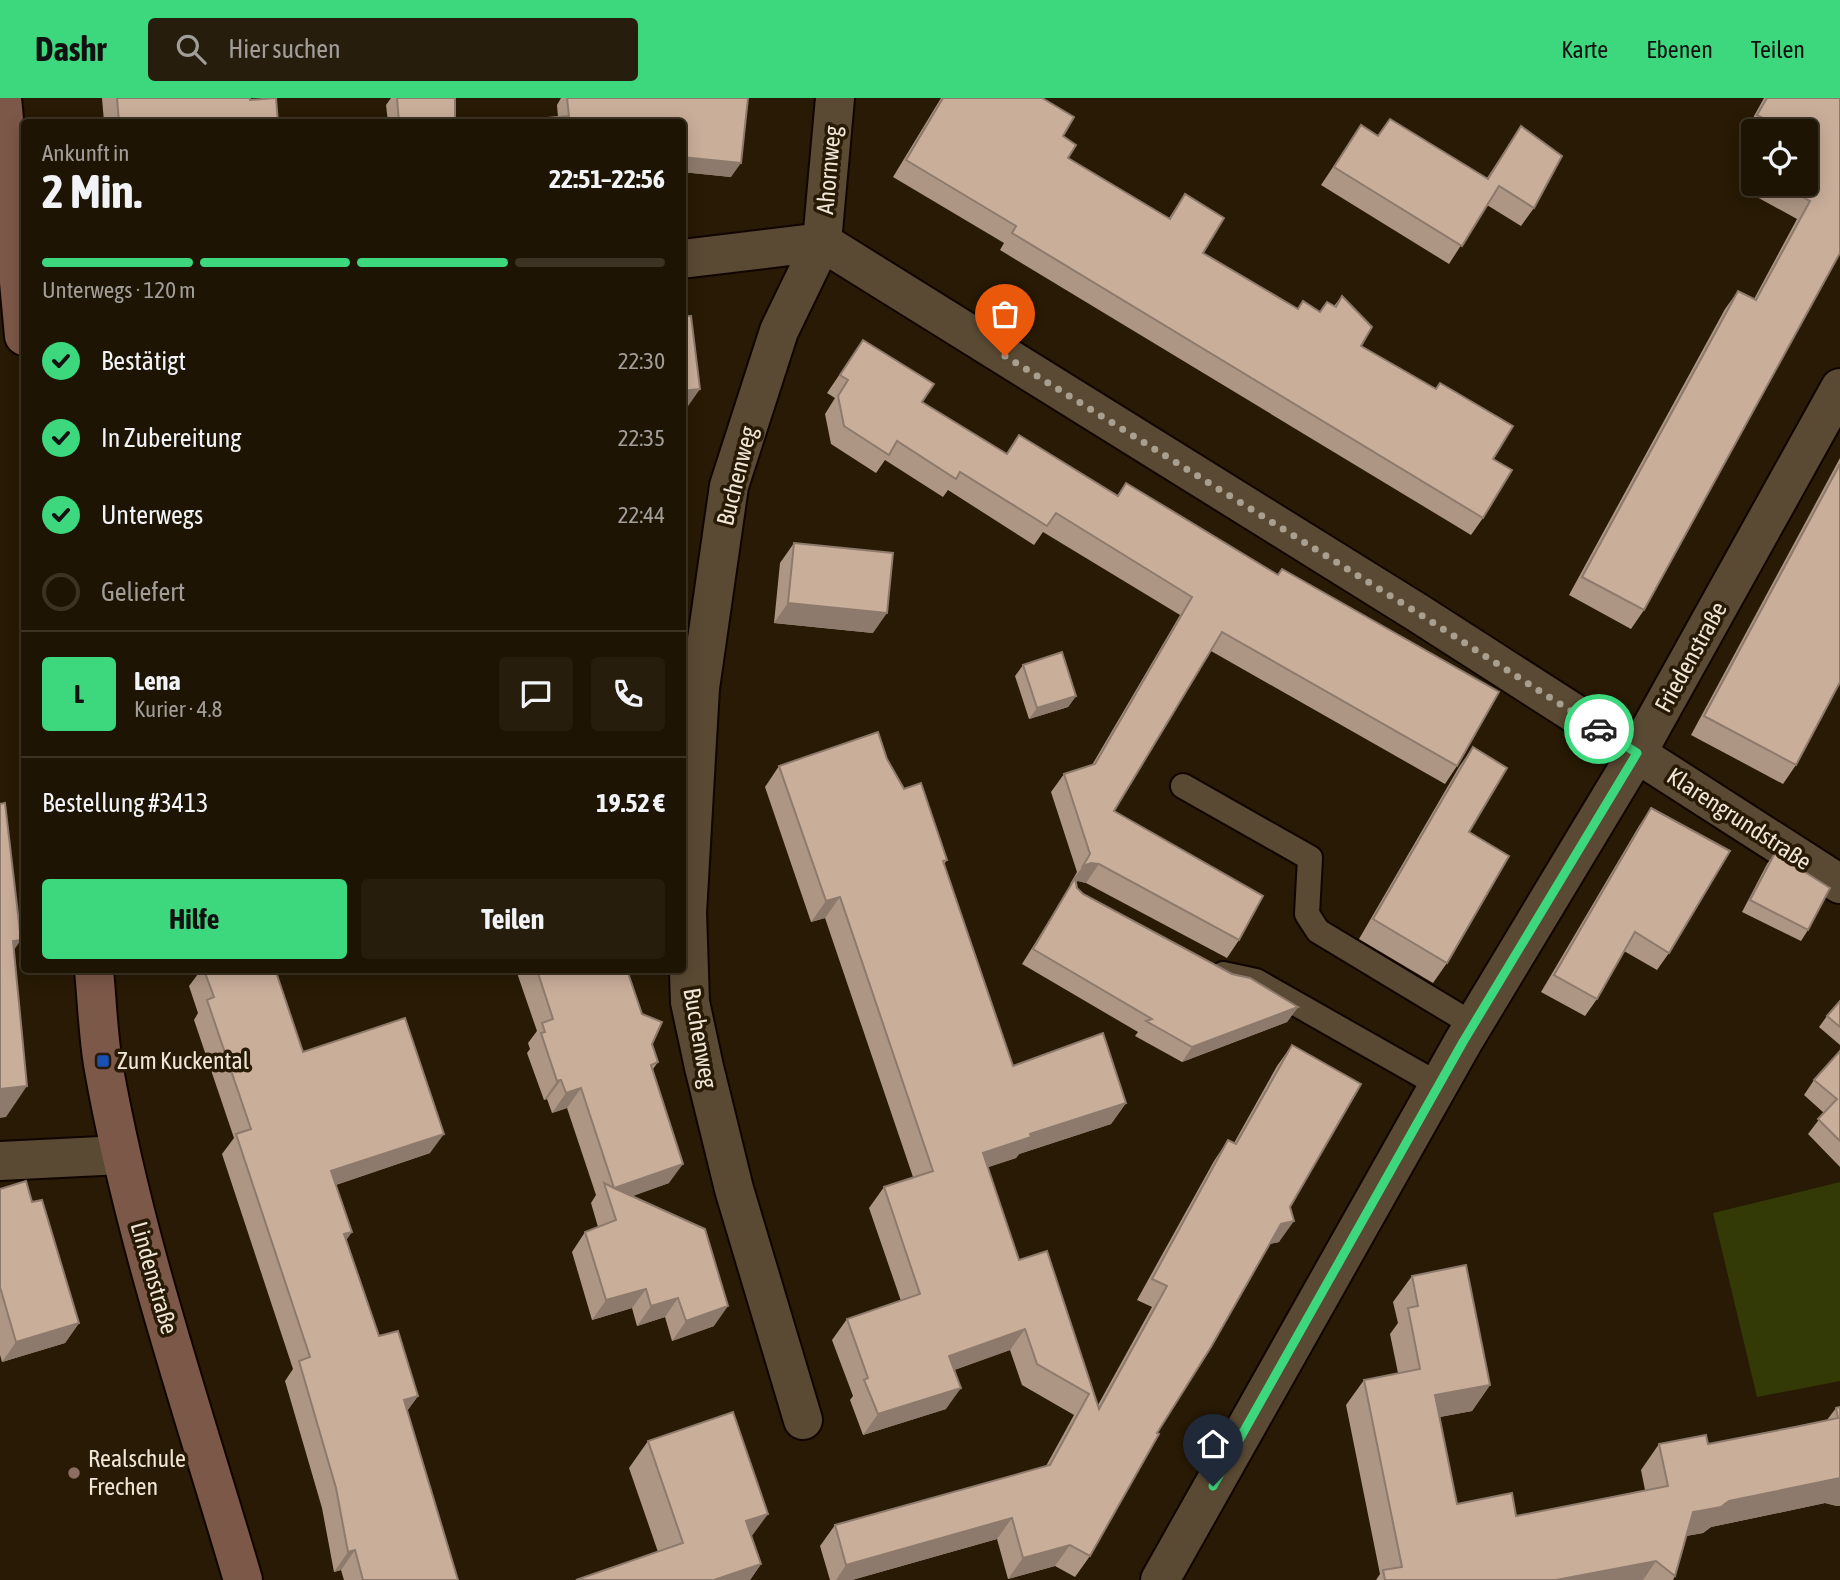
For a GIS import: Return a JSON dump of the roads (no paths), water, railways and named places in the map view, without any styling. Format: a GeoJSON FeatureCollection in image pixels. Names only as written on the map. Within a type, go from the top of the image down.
{"type":"FeatureCollection","features":[{"type":"Feature","properties":{"kind":"street"},"geometry":{"type":"LineString","coordinates":[[2,98],[21,298]]}},
{"type":"Feature","properties":{"kind":"street","name":"Ahornweg"},"geometry":{"type":"LineString","coordinates":[[822,242],[835,98]]}},
{"type":"Feature","properties":{"kind":"street"},"geometry":{"type":"LineString","coordinates":[[686,259],[822,242],[1418,613],[1637,753]]}},
{"type":"Feature","properties":{"kind":"street","name":"Buchenweg"},"geometry":{"type":"LineString","coordinates":[[803,1420],[734,1189],[704,1067],[690,1002],[687,913],[700,688],[729,486],[779,331],[822,242]]}},
{"type":"Feature","properties":{"kind":"street","name":"Friedenstraße"},"geometry":{"type":"LineString","coordinates":[[1160,1580],[1439,1085],[1637,753],[1839,390]]}},
{"type":"Feature","properties":{"kind":"street","name":"Klarengrundstraße"},"geometry":{"type":"LineString","coordinates":[[1637,753],[1840,884]]}},
{"type":"Feature","properties":{"kind":"street","name":"Lindenstraße"},"geometry":{"type":"LineString","coordinates":[[94,973],[103,1061],[121,1155],[142,1240],[243,1580]]}},
{"type":"Feature","properties":{"kind":"street"},"geometry":{"type":"LineString","coordinates":[[0,1161],[121,1155]]}},
{"type":"Feature","properties":{"kind":"lane"},"geometry":{"type":"LineString","coordinates":[[1183,786],[1310,858],[1307,914],[1318,930],[1474,1025]]}},
{"type":"Feature","properties":{"kind":"lane"},"geometry":{"type":"LineString","coordinates":[[1205,964],[1228,976],[1256,981],[1439,1085]]}},
{"type":"Feature","properties":{"kind":"place","name":"Zum Kuckental"},"geometry":{"type":"Point","coordinates":[103,1061]}},
{"type":"Feature","properties":{"kind":"place","name":"Realschule Frechen"},"geometry":{"type":"Point","coordinates":[74,1473]}}]}
